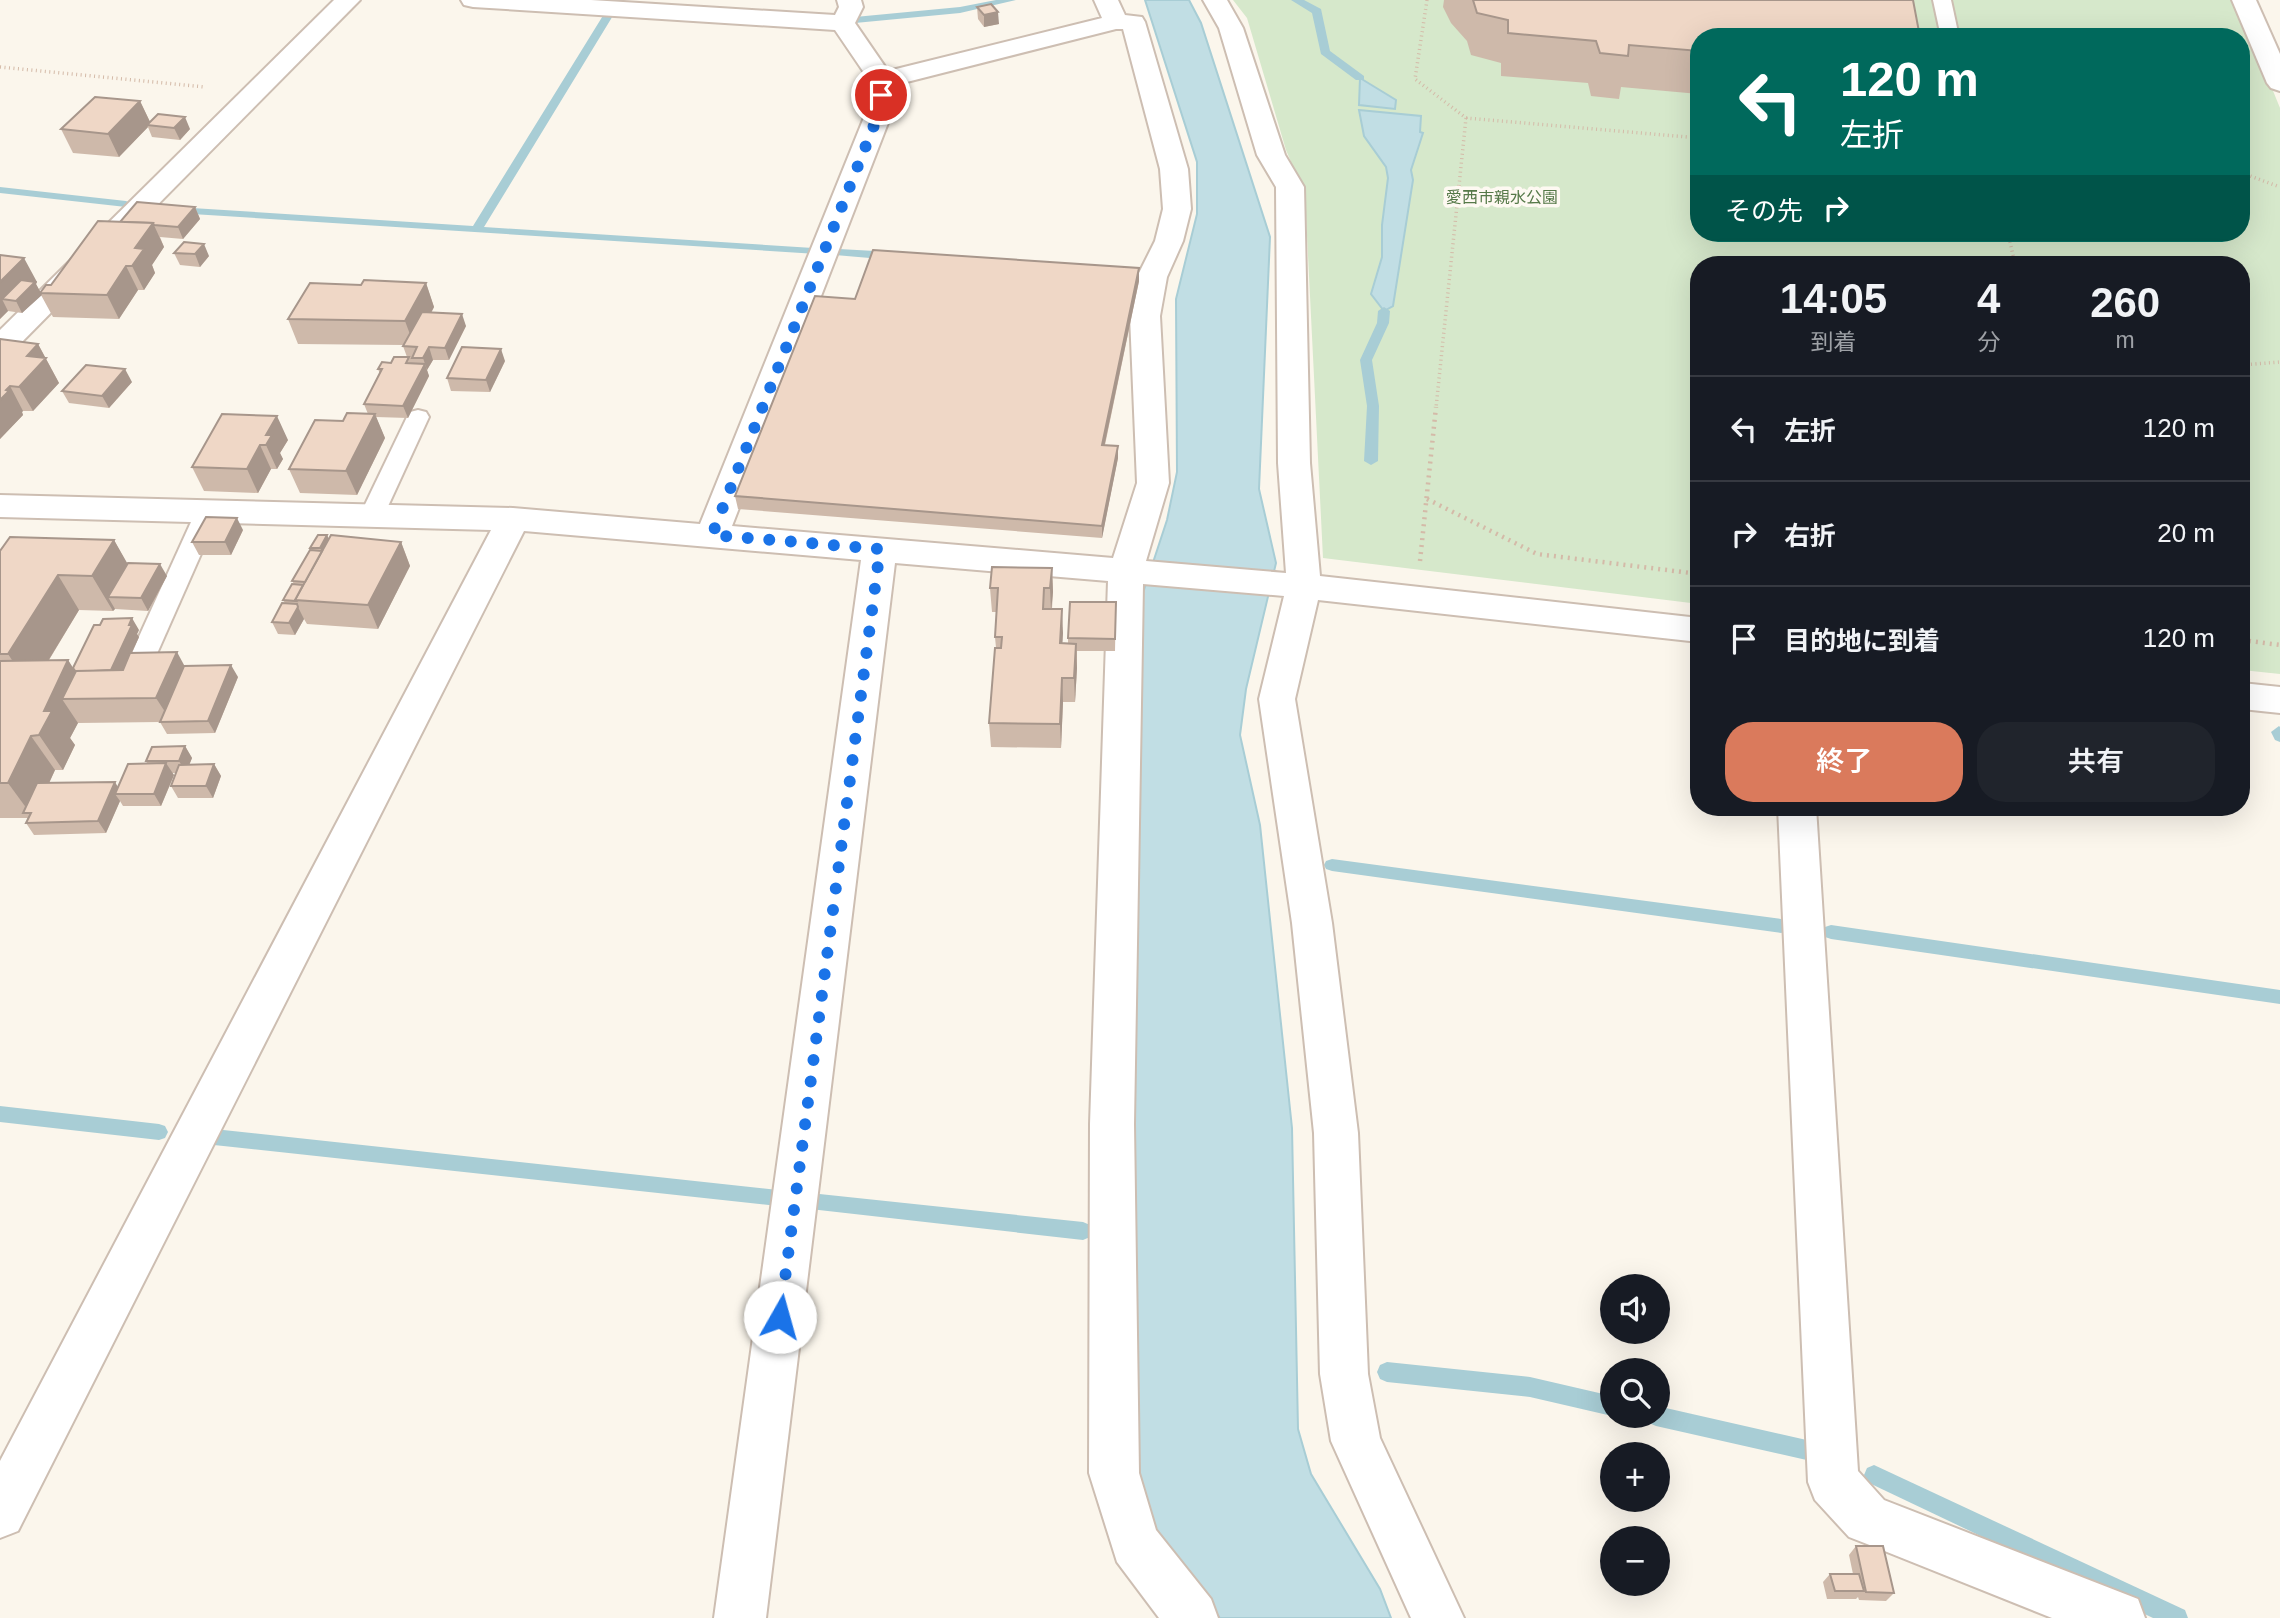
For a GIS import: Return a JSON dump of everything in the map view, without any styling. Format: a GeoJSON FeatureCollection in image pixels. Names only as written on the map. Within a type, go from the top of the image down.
{"type":"FeatureCollection","features":[{"type":"Feature","properties":{"kind":"street"},"geometry":{"type":"LineString","coordinates":[[0,347],[348,0]]}},
{"type":"Feature","properties":{"kind":"street"},"geometry":{"type":"LineString","coordinates":[[473,0],[846,12],[882,80],[880,110],[712,535]]}},
{"type":"Feature","properties":{"kind":"street"},"geometry":{"type":"LineString","coordinates":[[1214,0],[1231,28],[1271,155],[1290,187],[1298,586],[1277,699],[1312,923],[1336,1133],[1344,1374],[1356,1441],[1438,1618]]}},
{"type":"Feature","properties":{"kind":"street"},"geometry":{"type":"LineString","coordinates":[[2244,0],[2280,83]]}},
{"type":"Feature","properties":{"kind":"street"},"geometry":{"type":"LineString","coordinates":[[882,80],[1111,11],[1133,22],[1174,169],[1177,209],[1169,241],[1152,276],[1145,316],[1153,482],[1131,570],[1112,1124],[1114,1473],[1135,1544],[1192,1618]]}},
{"type":"Feature","properties":{"kind":"street"},"geometry":{"type":"LineString","coordinates":[[0,506],[513,519],[1131,570],[1416,597],[1690,629]]}},
{"type":"Feature","properties":{"kind":"street"},"geometry":{"type":"LineString","coordinates":[[0,1513],[513,519]]}},
{"type":"Feature","properties":{"kind":"street"},"geometry":{"type":"LineString","coordinates":[[740,1618],[880,549]]}},
{"type":"Feature","properties":{"kind":"street"},"geometry":{"type":"LineString","coordinates":[[2250,697],[2280,701]]}},
{"type":"Feature","properties":{"kind":"street"},"geometry":{"type":"LineString","coordinates":[[1797,816],[1833,1482],[1867,1519],[2119,1618]]}},
{"type":"Feature","properties":{"kind":"lane"},"geometry":{"type":"LineString","coordinates":[[1942,0],[1948,28]]}},
{"type":"Feature","properties":{"kind":"lane"},"geometry":{"type":"LineString","coordinates":[[372,515],[418,417]]}},
{"type":"Feature","properties":{"kind":"lane"},"geometry":{"type":"LineString","coordinates":[[131,682],[208,511]]}},
{"type":"Feature","properties":{"kind":"path"},"geometry":{"type":"LineString","coordinates":[[1427,0],[1415,79],[1466,118],[1690,137]]}},
{"type":"Feature","properties":{"kind":"path"},"geometry":{"type":"LineString","coordinates":[[0,67],[254,92]]}},
{"type":"Feature","properties":{"kind":"path"},"geometry":{"type":"LineString","coordinates":[[1416,597],[1466,118]]}},
{"type":"Feature","properties":{"kind":"path"},"geometry":{"type":"LineString","coordinates":[[2250,176],[2280,187]]}},
{"type":"Feature","properties":{"kind":"path"},"geometry":{"type":"LineString","coordinates":[[2250,364],[2280,362]]}},
{"type":"Feature","properties":{"kind":"path"},"geometry":{"type":"LineString","coordinates":[[1427,499],[1537,554],[1690,573]]}},
{"type":"Feature","properties":{"kind":"path"},"geometry":{"type":"LineString","coordinates":[[2250,641],[2280,645]]}},
{"type":"Feature","properties":{"kind":"green space","name":"愛西市親水公園"},"geometry":{"type":"Polygon","coordinates":[[[1233,0],[2236,0],[2247,28],[1690,28],[1690,242],[2250,242],[2250,34],[2280,108],[2280,674],[2250,671],[2250,256],[1690,256],[1690,603],[1323,558],[1305,195],[1286,150],[1247,18],[1233,0]]]}},
{"type":"Feature","properties":{"kind":"water"},"geometry":{"type":"Polygon","coordinates":[[[1145,0],[1189,0],[1201,23],[1270,237],[1259,489],[1276,563],[1246,689],[1240,735],[1260,825],[1292,1128],[1298,1429],[1311,1474],[1380,1589],[1391,1618],[1220,1618],[1150,1527],[1131,1456],[1132,775],[1142,596],[1167,520],[1177,472],[1176,299],[1197,214],[1197,162],[1145,0]]]}},
{"type":"Feature","properties":{"kind":"water"},"geometry":{"type":"Polygon","coordinates":[[[1360,78],[1396,100],[1395,109],[1359,105],[1360,78]]]}},
{"type":"Feature","properties":{"kind":"water"},"geometry":{"type":"Polygon","coordinates":[[[1359,110],[1421,116],[1420,132],[1423,133],[1411,170],[1413,180],[1393,306],[1384,311],[1371,294],[1382,257],[1382,225],[1388,178],[1386,167],[1364,136],[1359,110]]]}},
{"type":"Feature","properties":{"kind":"building"},"geometry":{"type":"Polygon","coordinates":[[[1473,0],[1913,0],[1918,28],[1690,28],[1690,50],[1629,45],[1628,56],[1600,53],[1596,41],[1508,33],[1508,20],[1477,13],[1473,0]]]}},
{"type":"Feature","properties":{"kind":"building"},"geometry":{"type":"Polygon","coordinates":[[[991,4],[998,12],[984,15],[977,7],[991,4]]]}},
{"type":"Feature","properties":{"kind":"building"},"geometry":{"type":"Polygon","coordinates":[[[95,97],[140,101],[108,134],[61,129],[95,97]]]}},
{"type":"Feature","properties":{"kind":"building"},"geometry":{"type":"Polygon","coordinates":[[[158,114],[185,117],[174,128],[147,125],[158,114]]]}},
{"type":"Feature","properties":{"kind":"building"},"geometry":{"type":"Polygon","coordinates":[[[137,202],[195,207],[178,227],[120,222],[137,202]]]}},
{"type":"Feature","properties":{"kind":"building"},"geometry":{"type":"Polygon","coordinates":[[[98,221],[153,223],[135,248],[144,249],[132,266],[126,266],[107,295],[40,293],[46,285],[51,285],[98,221]]]}},
{"type":"Feature","properties":{"kind":"building"},"geometry":{"type":"Polygon","coordinates":[[[184,242],[204,244],[195,254],[174,253],[184,242]]]}},
{"type":"Feature","properties":{"kind":"building"},"geometry":{"type":"Polygon","coordinates":[[[873,250],[1139,268],[1102,445],[1118,446],[1102,526],[735,496],[815,296],[855,299],[873,250]]]}},
{"type":"Feature","properties":{"kind":"building"},"geometry":{"type":"Polygon","coordinates":[[[0,255],[24,258],[0,282],[0,255]]]}},
{"type":"Feature","properties":{"kind":"building"},"geometry":{"type":"Polygon","coordinates":[[[21,280],[35,282],[16,301],[2,299],[21,280]]]}},
{"type":"Feature","properties":{"kind":"building"},"geometry":{"type":"Polygon","coordinates":[[[364,280],[426,283],[405,321],[288,319],[310,283],[361,285],[364,280]]]}},
{"type":"Feature","properties":{"kind":"building"},"geometry":{"type":"Polygon","coordinates":[[[422,312],[462,314],[445,348],[429,347],[423,358],[412,358],[417,347],[403,346],[422,312]]]}},
{"type":"Feature","properties":{"kind":"building"},"geometry":{"type":"Polygon","coordinates":[[[0,339],[38,344],[27,356],[46,358],[19,387],[10,386],[0,400],[0,339]]]}},
{"type":"Feature","properties":{"kind":"building"},"geometry":{"type":"Polygon","coordinates":[[[462,347],[501,349],[486,380],[447,378],[462,347]]]}},
{"type":"Feature","properties":{"kind":"building"},"geometry":{"type":"Polygon","coordinates":[[[394,357],[409,357],[406,363],[425,364],[403,406],[364,404],[382,369],[378,369],[382,362],[391,363],[394,357]]]}},
{"type":"Feature","properties":{"kind":"building"},"geometry":{"type":"Polygon","coordinates":[[[86,365],[125,369],[102,396],[62,391],[86,365]]]}},
{"type":"Feature","properties":{"kind":"building"},"geometry":{"type":"Polygon","coordinates":[[[347,413],[375,414],[346,471],[289,469],[315,420],[343,421],[347,413]]]}},
{"type":"Feature","properties":{"kind":"building"},"geometry":{"type":"Polygon","coordinates":[[[222,414],[277,416],[266,435],[272,435],[266,445],[260,445],[247,469],[192,467],[222,414]]]}},
{"type":"Feature","properties":{"kind":"building"},"geometry":{"type":"Polygon","coordinates":[[[206,517],[237,518],[225,542],[192,542],[206,517]]]}},
{"type":"Feature","properties":{"kind":"building"},"geometry":{"type":"Polygon","coordinates":[[[318,535],[327,535],[320,548],[310,548],[318,535]]]}},
{"type":"Feature","properties":{"kind":"building"},"geometry":{"type":"Polygon","coordinates":[[[331,535],[401,542],[368,605],[295,600],[331,535]]]}},
{"type":"Feature","properties":{"kind":"building"},"geometry":{"type":"Polygon","coordinates":[[[10,537],[114,540],[92,576],[58,575],[8,654],[0,654],[0,551],[10,537]]]}},
{"type":"Feature","properties":{"kind":"building"},"geometry":{"type":"Polygon","coordinates":[[[310,550],[322,551],[305,582],[292,581],[310,550]]]}},
{"type":"Feature","properties":{"kind":"building"},"geometry":{"type":"Polygon","coordinates":[[[128,563],[160,564],[141,598],[108,597],[128,563]]]}},
{"type":"Feature","properties":{"kind":"building"},"geometry":{"type":"Polygon","coordinates":[[[992,567],[1052,568],[1050,588],[1044,588],[1043,609],[1062,609],[1060,643],[1076,644],[1074,678],[1062,678],[1060,724],[989,723],[995,648],[1001,648],[1002,637],[995,637],[998,588],[990,588],[992,567]]]}},
{"type":"Feature","properties":{"kind":"building"},"geometry":{"type":"Polygon","coordinates":[[[292,584],[303,585],[296,601],[283,600],[292,584]]]}},
{"type":"Feature","properties":{"kind":"building"},"geometry":{"type":"Polygon","coordinates":[[[1070,602],[1116,602],[1115,639],[1068,638],[1070,602]]]}},
{"type":"Feature","properties":{"kind":"building"},"geometry":{"type":"Polygon","coordinates":[[[282,603],[297,604],[298,607],[289,623],[272,622],[282,603]]]}},
{"type":"Feature","properties":{"kind":"building"},"geometry":{"type":"Polygon","coordinates":[[[132,618],[129,625],[132,625],[111,670],[76,672],[73,668],[94,625],[100,625],[103,619],[132,618]]]}},
{"type":"Feature","properties":{"kind":"building"},"geometry":{"type":"Polygon","coordinates":[[[177,652],[156,698],[62,699],[76,671],[123,670],[130,653],[177,652]]]}},
{"type":"Feature","properties":{"kind":"building"},"geometry":{"type":"Polygon","coordinates":[[[68,660],[44,711],[52,711],[39,735],[31,736],[8,783],[0,783],[0,661],[68,660]]]}},
{"type":"Feature","properties":{"kind":"building"},"geometry":{"type":"Polygon","coordinates":[[[231,665],[208,721],[160,722],[184,666],[231,665]]]}},
{"type":"Feature","properties":{"kind":"building"},"geometry":{"type":"Polygon","coordinates":[[[185,746],[179,761],[146,761],[152,747],[185,746]]]}},
{"type":"Feature","properties":{"kind":"building"},"geometry":{"type":"Polygon","coordinates":[[[166,763],[154,794],[115,794],[128,764],[166,763]]]}},
{"type":"Feature","properties":{"kind":"building"},"geometry":{"type":"Polygon","coordinates":[[[214,764],[206,786],[171,786],[179,765],[214,764]]]}},
{"type":"Feature","properties":{"kind":"building"},"geometry":{"type":"Polygon","coordinates":[[[115,782],[98,821],[26,823],[31,813],[23,813],[37,783],[115,782]]]}},
{"type":"Feature","properties":{"kind":"building"},"geometry":{"type":"Polygon","coordinates":[[[1856,1546],[1883,1546],[1894,1593],[1866,1592],[1856,1546]]]}},
{"type":"Feature","properties":{"kind":"building"},"geometry":{"type":"Polygon","coordinates":[[[1830,1574],[1859,1574],[1864,1591],[1835,1591],[1830,1574]]]}},
{"type":"Feature","properties":{"kind":"waterway"},"geometry":{"type":"LineString","coordinates":[[855,20],[960,10],[1011,0]]}},
{"type":"Feature","properties":{"kind":"waterway"},"geometry":{"type":"LineString","coordinates":[[1296,0],[1317,11],[1325,52],[1360,78]]}},
{"type":"Feature","properties":{"kind":"waterway"},"geometry":{"type":"LineString","coordinates":[[477,229],[609,14]]}},
{"type":"Feature","properties":{"kind":"waterway"},"geometry":{"type":"LineString","coordinates":[[0,190],[126,204]]}},
{"type":"Feature","properties":{"kind":"waterway"},"geometry":{"type":"LineString","coordinates":[[176,210],[813,252]]}},
{"type":"Feature","properties":{"kind":"waterway"},"geometry":{"type":"LineString","coordinates":[[839,253],[893,256]]}},
{"type":"Feature","properties":{"kind":"waterway"},"geometry":{"type":"LineString","coordinates":[[1371,461],[1373,406],[1366,360],[1383,323],[1384,311]]}},
{"type":"Feature","properties":{"kind":"waterway"},"geometry":{"type":"LineString","coordinates":[[2279,732],[2280,736]]}},
{"type":"Feature","properties":{"kind":"waterway"},"geometry":{"type":"LineString","coordinates":[[1332,865],[1781,926]]}},
{"type":"Feature","properties":{"kind":"waterway"},"geometry":{"type":"LineString","coordinates":[[1831,932],[2280,997]]}},
{"type":"Feature","properties":{"kind":"waterway"},"geometry":{"type":"LineString","coordinates":[[0,1114],[159,1132]]}},
{"type":"Feature","properties":{"kind":"waterway"},"geometry":{"type":"LineString","coordinates":[[214,1137],[778,1198]]}},
{"type":"Feature","properties":{"kind":"waterway"},"geometry":{"type":"LineString","coordinates":[[810,1201],[1083,1231]]}},
{"type":"Feature","properties":{"kind":"waterway"},"geometry":{"type":"LineString","coordinates":[[1387,1372],[1530,1387],[1600,1403]]}},
{"type":"Feature","properties":{"kind":"waterway"},"geometry":{"type":"LineString","coordinates":[[1670,1419],[1811,1451]]}},
{"type":"Feature","properties":{"kind":"waterway"},"geometry":{"type":"LineString","coordinates":[[1874,1475],[2177,1618]]}},
{"type":"Feature","properties":{"kind":"route"},"geometry":{"type":"LineString","coordinates":[[780,1317],[880,549],[712,535],[880,110],[881,95]]}}]}
